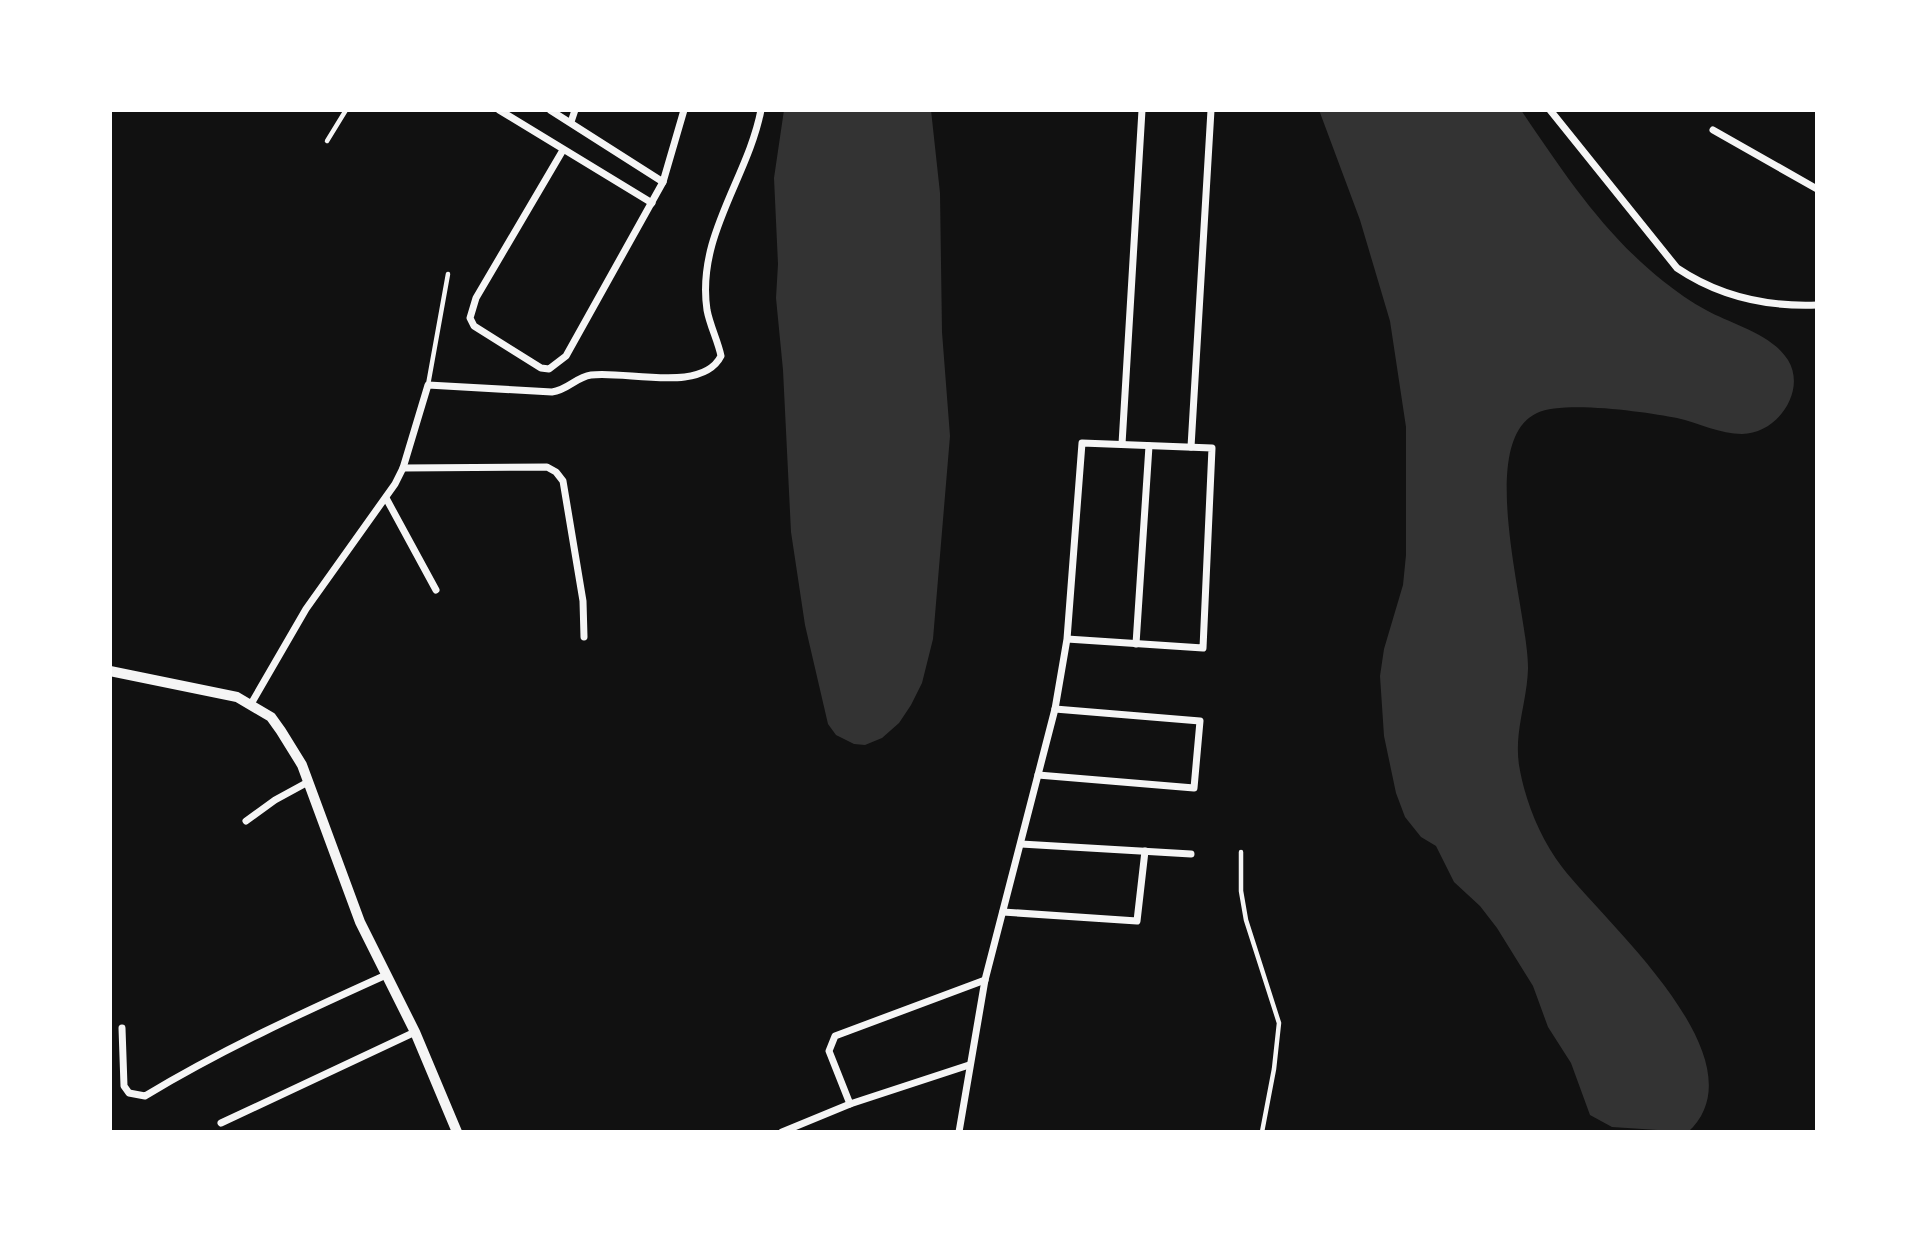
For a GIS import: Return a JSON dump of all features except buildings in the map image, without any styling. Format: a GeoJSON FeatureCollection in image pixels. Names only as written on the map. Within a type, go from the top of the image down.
{"type":"FeatureCollection","features":[{"type":"Feature","properties":{"kind":"street"},"geometry":{"type":"LineString","coordinates":[[499,110],[652,203]]}},
{"type":"Feature","properties":{"kind":"street"},"geometry":{"type":"LineString","coordinates":[[550,110],[663,182]]}},
{"type":"Feature","properties":{"kind":"street"},"geometry":{"type":"LineString","coordinates":[[571,122],[575,110]]}},
{"type":"Feature","properties":{"kind":"street"},"geometry":{"type":"LineString","coordinates":[[562,149],[476,298],[470,318],[474,326],[541,368],[556,366],[566,356],[652,203],[663,182],[684,110]]}},
{"type":"Feature","properties":{"kind":"street"},"geometry":{"type":"LineString","coordinates":[[251,704],[306,609],[386,498],[403,468],[428,384],[552,392],[565,391],[591,375],[672,377],[708,372],[716,366],[721,356],[707,309],[707,270],[723,206],[752,149],[761,110]]}},
{"type":"Feature","properties":{"kind":"street"},"geometry":{"type":"LineString","coordinates":[[1122,444],[1142,110]]}},
{"type":"Feature","properties":{"kind":"street"},"geometry":{"type":"LineString","coordinates":[[1191,447],[1211,110]]}},
{"type":"Feature","properties":{"kind":"street"},"geometry":{"type":"LineString","coordinates":[[1550,110],[1678,268],[1694,279],[1739,297],[1768,304],[1817,305]]}},
{"type":"Feature","properties":{"kind":"street"},"geometry":{"type":"LineString","coordinates":[[1713,130],[1817,189]]}},
{"type":"Feature","properties":{"kind":"street"},"geometry":{"type":"LineString","coordinates":[[959,1132],[985,980],[1055,709],[1067,639],[1082,443],[1212,448],[1203,648],[1067,639]]}},
{"type":"Feature","properties":{"kind":"street"},"geometry":{"type":"LineString","coordinates":[[1136,644],[1149,446]]}},
{"type":"Feature","properties":{"kind":"street"},"geometry":{"type":"LineString","coordinates":[[403,468],[547,467],[556,472],[563,481],[583,601],[584,637]]}},
{"type":"Feature","properties":{"kind":"street"},"geometry":{"type":"LineString","coordinates":[[386,498],[436,590]]}},
{"type":"Feature","properties":{"kind":"street"},"geometry":{"type":"LineString","coordinates":[[110,671],[216,691],[251,704],[271,717],[286,738],[308,782],[360,922],[415,1032],[457,1132]]}},
{"type":"Feature","properties":{"kind":"street"},"geometry":{"type":"LineString","coordinates":[[1038,775],[1194,788],[1200,721],[1055,709]]}},
{"type":"Feature","properties":{"kind":"street"},"geometry":{"type":"LineString","coordinates":[[246,821],[308,782]]}},
{"type":"Feature","properties":{"kind":"street"},"geometry":{"type":"LineString","coordinates":[[1021,844],[1191,854]]}},
{"type":"Feature","properties":{"kind":"street"},"geometry":{"type":"LineString","coordinates":[[1003,912],[1137,922],[1144,851]]}},
{"type":"Feature","properties":{"kind":"street"},"geometry":{"type":"LineString","coordinates":[[122,1028],[124,1086],[130,1093],[145,1096],[196,1065],[286,1020],[386,975]]}},
{"type":"Feature","properties":{"kind":"street"},"geometry":{"type":"LineString","coordinates":[[850,1104],[829,1051],[835,1035],[985,980]]}},
{"type":"Feature","properties":{"kind":"street"},"geometry":{"type":"LineString","coordinates":[[221,1123],[415,1032]]}},
{"type":"Feature","properties":{"kind":"street"},"geometry":{"type":"LineString","coordinates":[[782,1132],[850,1104],[969,1065]]}},
{"type":"Feature","properties":{"kind":"lane"},"geometry":{"type":"LineString","coordinates":[[327,141],[346,110]]}},
{"type":"Feature","properties":{"kind":"lane"},"geometry":{"type":"LineString","coordinates":[[428,384],[448,274]]}},
{"type":"Feature","properties":{"kind":"lane"},"geometry":{"type":"LineString","coordinates":[[1241,852],[1241,891],[1246,920],[1279,1023],[1274,1069],[1262,1132]]}},
{"type":"Feature","properties":{"kind":"shaded area"},"geometry":{"type":"Polygon","coordinates":[[[784,110],[931,110],[940,193],[942,332],[950,436],[933,639],[922,683],[911,705],[899,723],[882,738],[865,745],[854,744],[836,735],[828,724],[805,625],[791,532],[783,370],[776,298],[778,264],[774,178],[784,110]]]}},
{"type":"Feature","properties":{"kind":"shaded area"},"geometry":{"type":"Polygon","coordinates":[[[1319,110],[1521,110],[1603,223],[1642,263],[1695,304],[1772,343],[1788,360],[1793,372],[1794,385],[1785,409],[1767,427],[1755,432],[1726,432],[1677,418],[1646,413],[1566,407],[1537,413],[1519,430],[1509,458],[1509,531],[1528,669],[1518,741],[1519,765],[1525,792],[1534,819],[1554,856],[1670,993],[1693,1031],[1707,1068],[1707,1102],[1688,1132],[1612,1127],[1590,1115],[1571,1063],[1548,1027],[1533,986],[1497,928],[1480,906],[1454,882],[1436,846],[1421,837],[1405,817],[1396,793],[1384,736],[1380,676],[1384,649],[1403,585],[1406,555],[1406,427],[1390,321],[1360,220],[1319,110]]]}}]}
